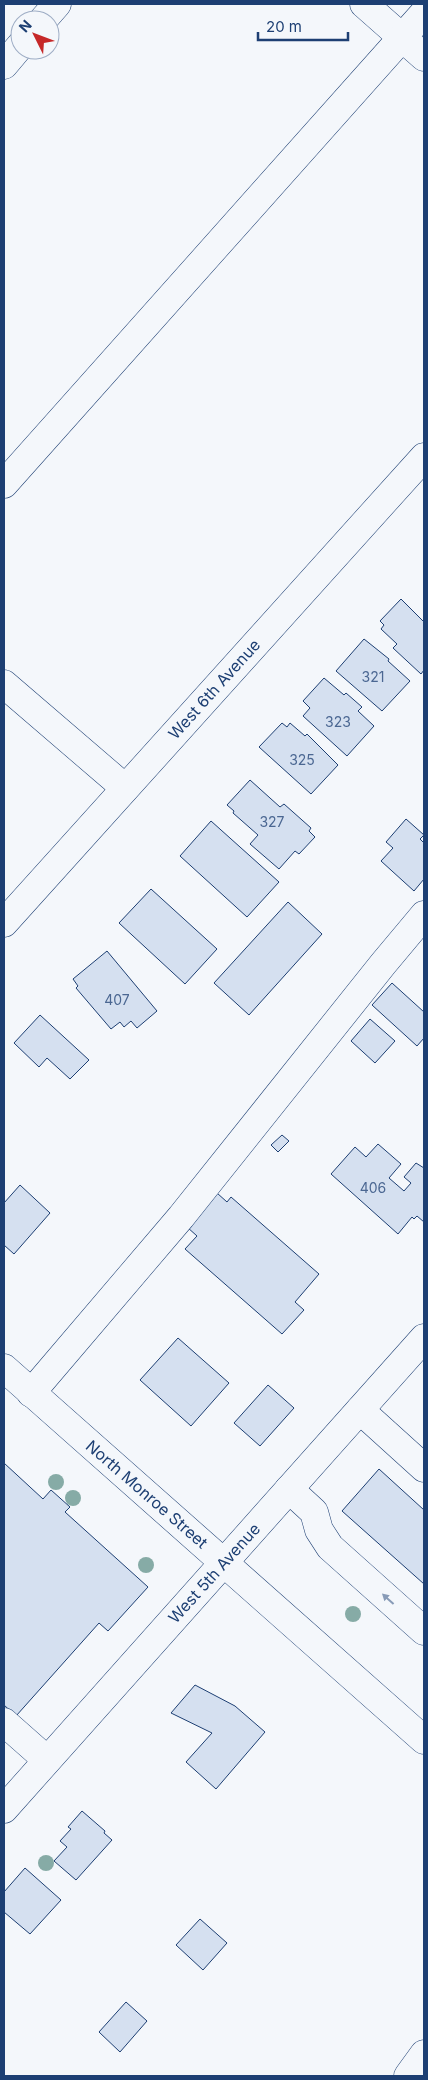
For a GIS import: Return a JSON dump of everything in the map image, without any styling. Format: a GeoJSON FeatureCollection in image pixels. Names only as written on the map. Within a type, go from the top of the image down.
{"type":"FeatureCollection","features":[{"type":"Feature","properties":{"kind":"street"},"geometry":{"type":"LineString","coordinates":[[364,4],[424,58]]}},
{"type":"Feature","properties":{"kind":"street"},"geometry":{"type":"LineString","coordinates":[[4,484],[424,13]]}},
{"type":"Feature","properties":{"kind":"street","name":"West 6th Avenue"},"geometry":{"type":"LineString","coordinates":[[4,923],[424,457]]}},
{"type":"Feature","properties":{"kind":"street"},"geometry":{"type":"LineString","coordinates":[[4,684],[124,788]]}},
{"type":"Feature","properties":{"kind":"street"},"geometry":{"type":"LineString","coordinates":[[31,1393],[174,1225],[424,915]]}},
{"type":"Feature","properties":{"kind":"street","name":"West 5th Avenue"},"geometry":{"type":"LineString","coordinates":[[4,1809],[424,1338]]}},
{"type":"Feature","properties":{"kind":"street","name":"North Monroe Street"},"geometry":{"type":"LineString","coordinates":[[4,1368],[424,1740]]}},
{"type":"Feature","properties":{"kind":"street"},"geometry":{"type":"LineString","coordinates":[[360,1410],[424,1468]]}},
{"type":"Feature","properties":{"kind":"street"},"geometry":{"type":"LineString","coordinates":[[289,1489],[314,1512],[319,1530],[330,1547],[424,1632]]}},
{"type":"Feature","properties":{"kind":"street"},"geometry":{"type":"LineString","coordinates":[[4,1722],[47,1760]]}},
{"type":"Feature","properties":{"kind":"street"},"geometry":{"type":"LineString","coordinates":[[408,2076],[424,2054]]}},
{"type":"Feature","properties":{"kind":"building"},"geometry":{"type":"Polygon","coordinates":[[[401,599],[424,622],[424,670],[421,674],[393,648],[397,644],[381,629],[384,625],[380,621],[401,599]]]}},
{"type":"Feature","properties":{"kind":"building"},"geometry":{"type":"Polygon","coordinates":[[[364,639],[389,659],[388,661],[410,681],[382,711],[336,671],[364,639]]]}},
{"type":"Feature","properties":{"kind":"building"},"geometry":{"type":"Polygon","coordinates":[[[324,678],[362,707],[358,711],[374,726],[347,756],[303,716],[310,708],[303,701],[324,678]]]}},
{"type":"Feature","properties":{"kind":"building"},"geometry":{"type":"Polygon","coordinates":[[[282,723],[287,727],[290,723],[305,736],[307,734],[338,765],[311,794],[259,747],[282,723]]]}},
{"type":"Feature","properties":{"kind":"building"},"geometry":{"type":"Polygon","coordinates":[[[250,780],[280,807],[284,804],[311,828],[309,831],[315,837],[299,854],[295,851],[279,869],[250,844],[258,835],[233,813],[234,811],[227,805],[250,780]]]}},
{"type":"Feature","properties":{"kind":"building"},"geometry":{"type":"Polygon","coordinates":[[[406,819],[424,835],[420,839],[424,843],[424,879],[414,891],[381,861],[393,848],[386,842],[406,819]]]}},
{"type":"Feature","properties":{"kind":"building"},"geometry":{"type":"Polygon","coordinates":[[[211,821],[279,882],[247,917],[180,856],[211,821]]]}},
{"type":"Feature","properties":{"kind":"building"},"geometry":{"type":"Polygon","coordinates":[[[151,889],[217,949],[185,984],[119,923],[151,889]]]}},
{"type":"Feature","properties":{"kind":"building"},"geometry":{"type":"Polygon","coordinates":[[[288,902],[322,934],[249,1015],[214,983],[288,902]]]}},
{"type":"Feature","properties":{"kind":"building"},"geometry":{"type":"Polygon","coordinates":[[[107,951],[157,1011],[137,1028],[131,1021],[124,1027],[120,1022],[111,1029],[76,988],[78,986],[73,979],[107,951]]]}},
{"type":"Feature","properties":{"kind":"building"},"geometry":{"type":"Polygon","coordinates":[[[392,983],[424,1012],[424,1038],[417,1046],[372,1005],[392,983]]]}},
{"type":"Feature","properties":{"kind":"building"},"geometry":{"type":"Polygon","coordinates":[[[40,1015],[89,1060],[70,1079],[47,1058],[39,1067],[14,1043],[40,1015]]]}},
{"type":"Feature","properties":{"kind":"building"},"geometry":{"type":"Polygon","coordinates":[[[370,1019],[395,1041],[375,1063],[351,1041],[370,1019]]]}},
{"type":"Feature","properties":{"kind":"building"},"geometry":{"type":"Polygon","coordinates":[[[282,1135],[289,1141],[278,1152],[271,1145],[282,1135]]]}},
{"type":"Feature","properties":{"kind":"building"},"geometry":{"type":"Polygon","coordinates":[[[378,1144],[401,1164],[389,1178],[404,1191],[411,1183],[404,1177],[416,1163],[424,1168],[424,1222],[417,1216],[414,1219],[412,1217],[398,1234],[331,1174],[355,1147],[366,1157],[378,1144]]]}},
{"type":"Feature","properties":{"kind":"building"},"geometry":{"type":"Polygon","coordinates":[[[20,1185],[50,1213],[14,1254],[4,1245],[4,1203],[20,1185]]]}},
{"type":"Feature","properties":{"kind":"building"},"geometry":{"type":"Polygon","coordinates":[[[217,1193],[227,1202],[231,1197],[319,1274],[295,1302],[304,1310],[282,1334],[185,1249],[197,1236],[187,1227],[217,1193]]]}},
{"type":"Feature","properties":{"kind":"building"},"geometry":{"type":"Polygon","coordinates":[[[178,1338],[229,1383],[191,1426],[140,1380],[178,1338]]]}},
{"type":"Feature","properties":{"kind":"building"},"geometry":{"type":"Polygon","coordinates":[[[268,1385],[294,1408],[260,1446],[234,1423],[268,1385]]]}},
{"type":"Feature","properties":{"kind":"building"},"geometry":{"type":"Polygon","coordinates":[[[4,1463],[43,1499],[51,1490],[70,1507],[65,1512],[148,1587],[108,1631],[99,1623],[16,1716],[4,1705],[4,1463]]]}},
{"type":"Feature","properties":{"kind":"building"},"geometry":{"type":"Polygon","coordinates":[[[379,1469],[424,1510],[424,1584],[342,1511],[379,1469]]]}},
{"type":"Feature","properties":{"kind":"building"},"geometry":{"type":"Polygon","coordinates":[[[195,1685],[235,1706],[265,1732],[216,1789],[186,1762],[212,1733],[171,1713],[195,1685]]]}},
{"type":"Feature","properties":{"kind":"building"},"geometry":{"type":"Polygon","coordinates":[[[82,1811],[105,1831],[104,1833],[112,1840],[76,1880],[54,1861],[67,1847],[60,1841],[71,1829],[68,1827],[82,1811]]]}},
{"type":"Feature","properties":{"kind":"building"},"geometry":{"type":"Polygon","coordinates":[[[25,1868],[61,1900],[30,1934],[4,1912],[4,1892],[25,1868]]]}},
{"type":"Feature","properties":{"kind":"building"},"geometry":{"type":"Polygon","coordinates":[[[200,1919],[227,1943],[203,1970],[176,1945],[200,1919]]]}},
{"type":"Feature","properties":{"kind":"building"},"geometry":{"type":"Polygon","coordinates":[[[126,2002],[147,2021],[120,2052],[99,2032],[126,2002]]]}}]}
